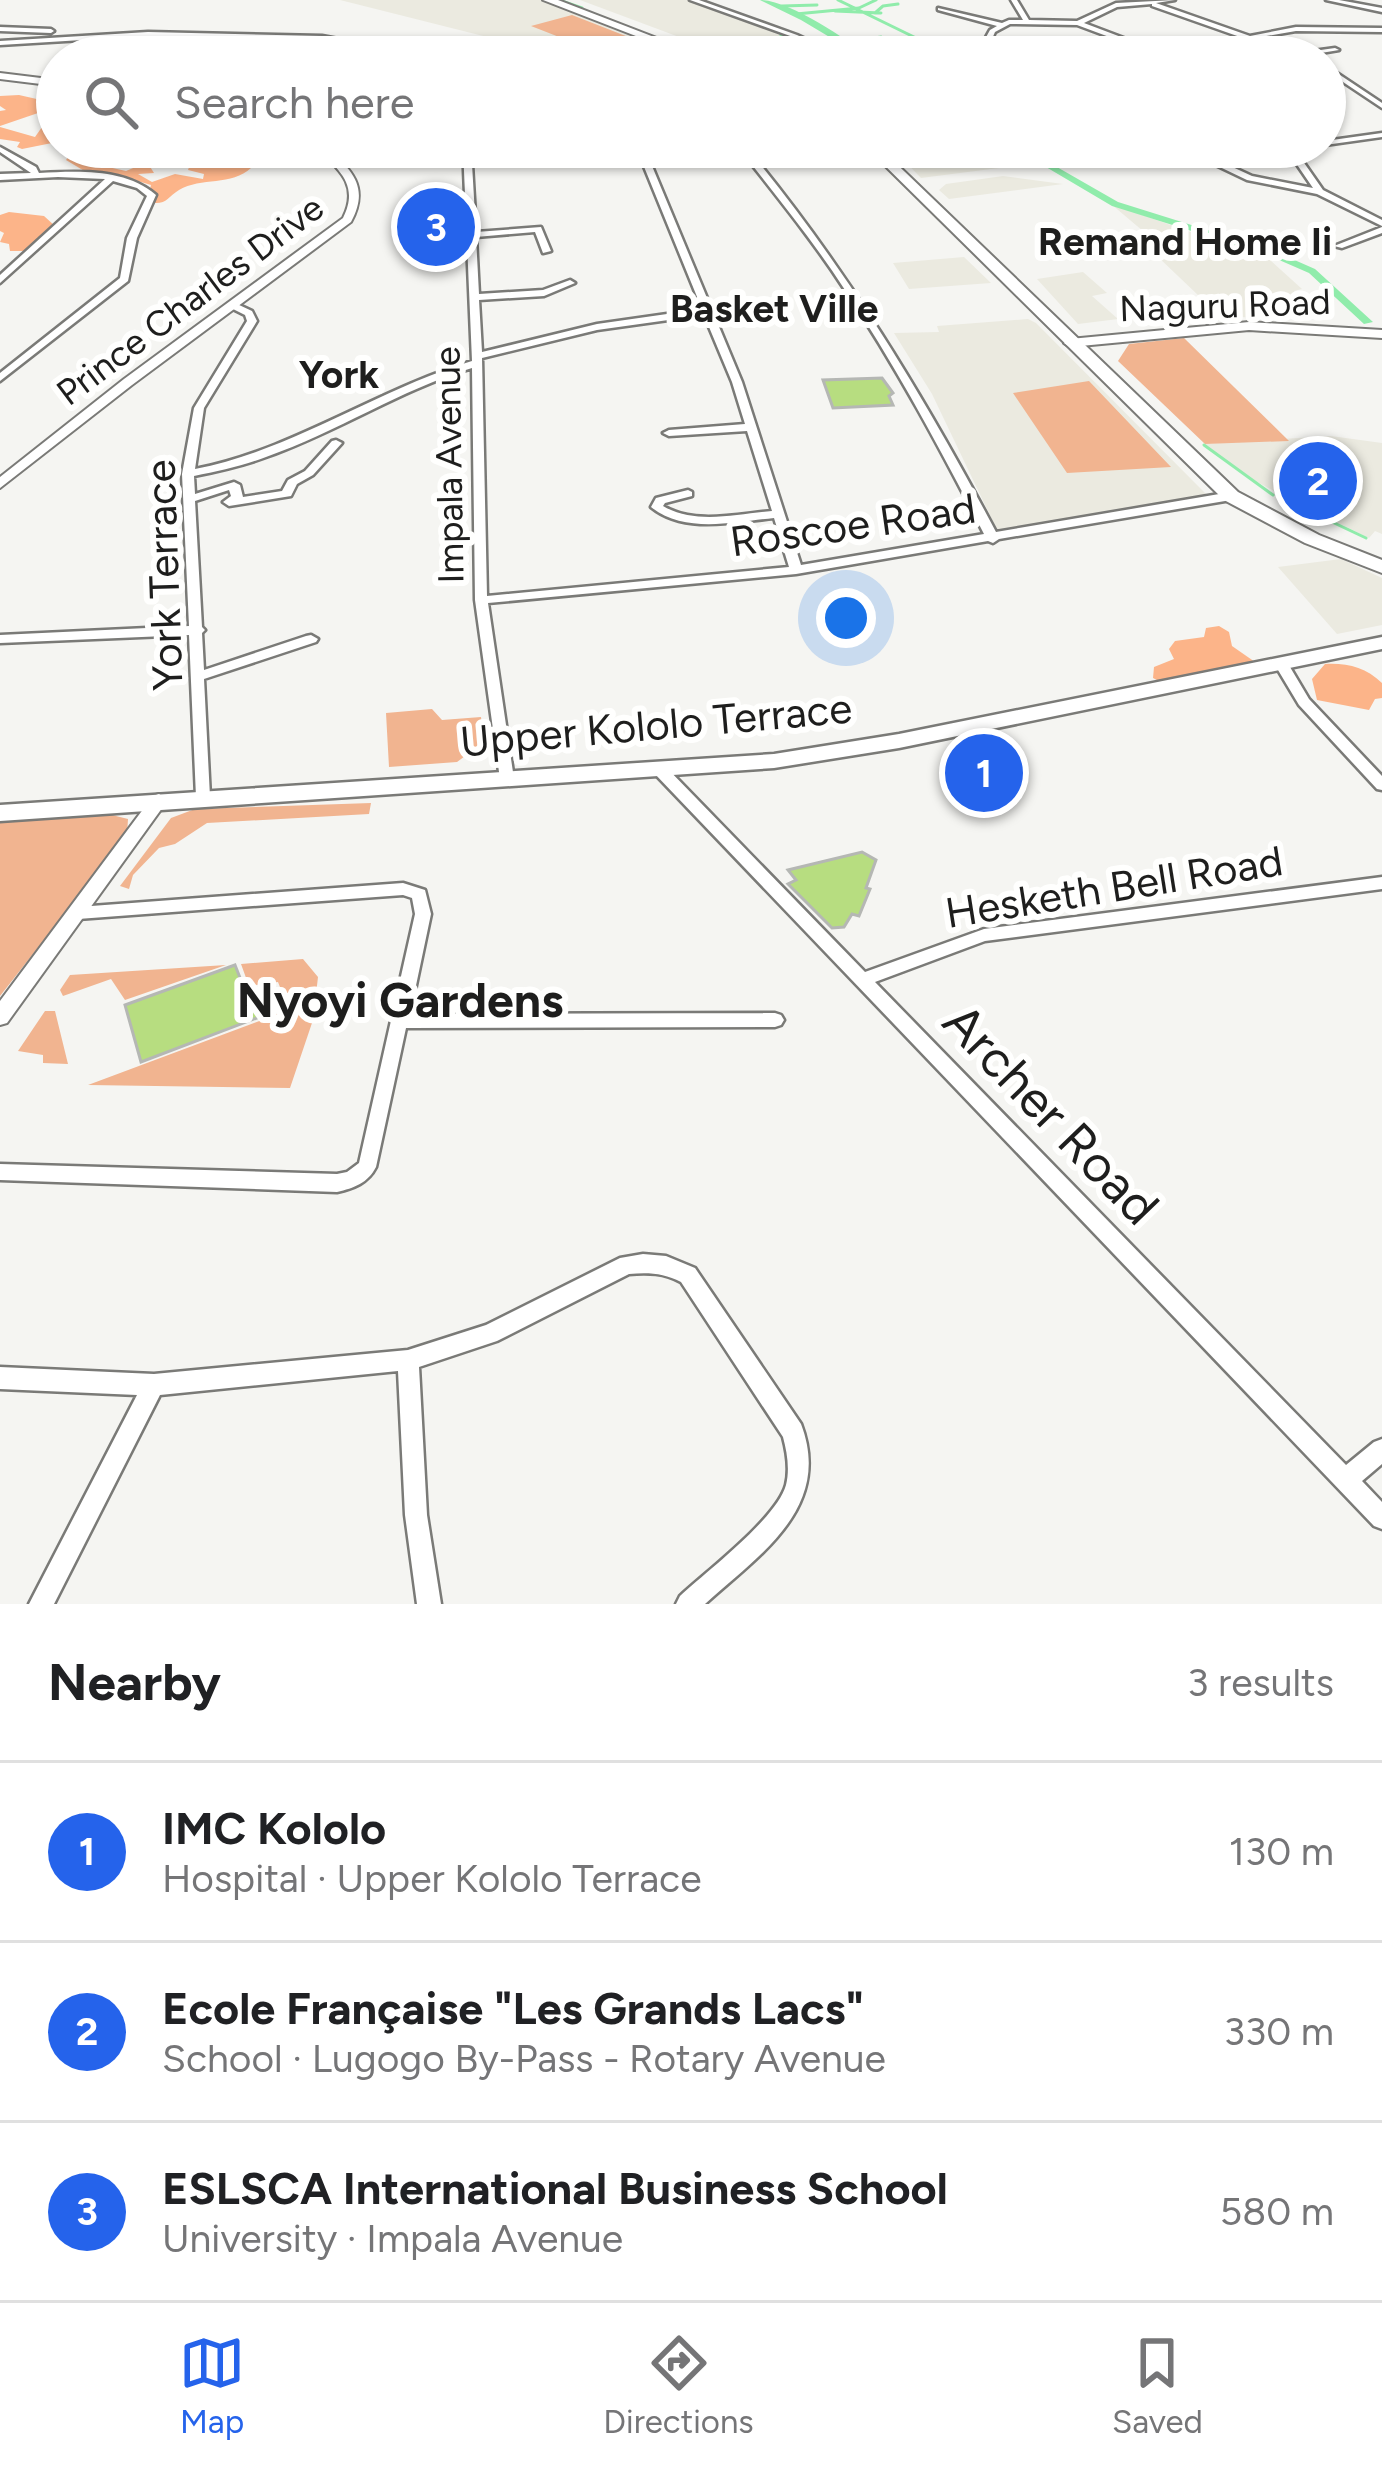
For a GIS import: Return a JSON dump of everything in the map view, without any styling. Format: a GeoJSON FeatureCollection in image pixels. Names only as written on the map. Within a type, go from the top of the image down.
{"type":"FeatureCollection","features":[{"type":"Feature","properties":{"kind":"main road"},"geometry":{"type":"LineString","coordinates":[[548,0],[657,36]]}},
{"type":"Feature","properties":{"kind":"main road"},"geometry":{"type":"LineString","coordinates":[[567,0],[653,36]]}},
{"type":"Feature","properties":{"kind":"main road"},"geometry":{"type":"LineString","coordinates":[[894,168],[1078,342],[1241,483],[1326,530],[1382,551]]}},
{"type":"Feature","properties":{"kind":"main road"},"geometry":{"type":"LineString","coordinates":[[910,168],[1231,496],[1312,539],[1382,566]]}},
{"type":"Feature","properties":{"kind":"main road","name":"Upper Kololo Terrace"},"geometry":{"type":"LineString","coordinates":[[0,814],[774,761],[878,745],[1382,644]]}},
{"type":"Feature","properties":{"kind":"street"},"geometry":{"type":"LineString","coordinates":[[693,0],[795,36]]}},
{"type":"Feature","properties":{"kind":"street"},"geometry":{"type":"LineString","coordinates":[[1014,0],[1025,20]]}},
{"type":"Feature","properties":{"kind":"street"},"geometry":{"type":"LineString","coordinates":[[1078,23],[1116,5],[1172,0]]}},
{"type":"Feature","properties":{"kind":"street"},"geometry":{"type":"LineString","coordinates":[[1329,0],[1382,10]]}},
{"type":"Feature","properties":{"kind":"street"},"geometry":{"type":"LineString","coordinates":[[1150,3],[1247,36]]}},
{"type":"Feature","properties":{"kind":"street"},"geometry":{"type":"LineString","coordinates":[[940,9],[1001,25],[1025,20],[1078,23],[1113,36]]}},
{"type":"Feature","properties":{"kind":"street"},"geometry":{"type":"LineString","coordinates":[[991,36],[1001,25]]}},
{"type":"Feature","properties":{"kind":"street"},"geometry":{"type":"LineString","coordinates":[[0,29],[96,32],[100,36]]}},
{"type":"Feature","properties":{"kind":"street"},"geometry":{"type":"LineString","coordinates":[[1254,36],[1285,29],[1382,30]]}},
{"type":"Feature","properties":{"kind":"street"},"geometry":{"type":"LineString","coordinates":[[0,43],[36,41]]}},
{"type":"Feature","properties":{"kind":"street"},"geometry":{"type":"LineString","coordinates":[[0,76],[36,80]]}},
{"type":"Feature","properties":{"kind":"street"},"geometry":{"type":"LineString","coordinates":[[1346,81],[1382,106]]}},
{"type":"Feature","properties":{"kind":"street"},"geometry":{"type":"LineString","coordinates":[[1346,140],[1382,135]]}},
{"type":"Feature","properties":{"kind":"street"},"geometry":{"type":"LineString","coordinates":[[0,149],[33,169],[36,176]]}},
{"type":"Feature","properties":{"kind":"street","name":"Prince Charles Drive"},"geometry":{"type":"LineString","coordinates":[[0,484],[327,238],[352,213],[357,197],[353,183],[339,168]]}},
{"type":"Feature","properties":{"kind":"street","name":"Impala Avenue"},"geometry":{"type":"LineString","coordinates":[[468,168],[482,600],[507,779]]}},
{"type":"Feature","properties":{"kind":"street"},"geometry":{"type":"LineString","coordinates":[[649,168],[752,427],[796,570]]}},
{"type":"Feature","properties":{"kind":"street"},"geometry":{"type":"LineString","coordinates":[[758,168],[861,305],[910,381],[993,539]]}},
{"type":"Feature","properties":{"kind":"street"},"geometry":{"type":"LineString","coordinates":[[1228,168],[1250,178],[1320,192],[1382,227]]}},
{"type":"Feature","properties":{"kind":"street"},"geometry":{"type":"LineString","coordinates":[[1304,168],[1320,192]]}},
{"type":"Feature","properties":{"kind":"street"},"geometry":{"type":"LineString","coordinates":[[0,177],[110,179],[139,184],[152,195],[132,238],[129,273],[0,378]]}},
{"type":"Feature","properties":{"kind":"street"},"geometry":{"type":"LineString","coordinates":[[0,280],[110,179]]}},
{"type":"Feature","properties":{"kind":"street"},"geometry":{"type":"LineString","coordinates":[[1339,246],[1382,227]]}},
{"type":"Feature","properties":{"kind":"street"},"geometry":{"type":"LineString","coordinates":[[470,235],[538,230],[546,250]]}},
{"type":"Feature","properties":{"kind":"street"},"geometry":{"type":"LineString","coordinates":[[475,297],[544,293],[570,283]]}},
{"type":"Feature","properties":{"kind":"street","name":"York Terrace"},"geometry":{"type":"LineString","coordinates":[[202,797],[201,676],[188,474],[199,408],[252,321],[250,313],[234,306]]}},
{"type":"Feature","properties":{"kind":"street"},"geometry":{"type":"LineString","coordinates":[[188,474],[232,467],[284,449],[418,381],[477,359],[597,327],[709,311]]}},
{"type":"Feature","properties":{"kind":"street","name":"Naguru Road"},"geometry":{"type":"LineString","coordinates":[[1078,342],[1249,326],[1382,334]]}},
{"type":"Feature","properties":{"kind":"street"},"geometry":{"type":"LineString","coordinates":[[669,433],[752,427]]}},
{"type":"Feature","properties":{"kind":"street"},"geometry":{"type":"LineString","coordinates":[[190,499],[234,485],[237,496],[230,502],[287,494],[292,482],[309,473],[336,443]]}},
{"type":"Feature","properties":{"kind":"street"},"geometry":{"type":"LineString","coordinates":[[688,494],[657,506],[662,513],[685,518],[779,514]]}},
{"type":"Feature","properties":{"kind":"street","name":"Roscoe Road"},"geometry":{"type":"LineString","coordinates":[[482,600],[796,570],[1231,496]]}},
{"type":"Feature","properties":{"kind":"street"},"geometry":{"type":"LineString","coordinates":[[0,639],[198,630]]}},
{"type":"Feature","properties":{"kind":"street"},"geometry":{"type":"LineString","coordinates":[[201,676],[311,639]]}},
{"type":"Feature","properties":{"kind":"street"},"geometry":{"type":"LineString","coordinates":[[1282,664],[1304,702],[1382,785]]}},
{"type":"Feature","properties":{"kind":"street"},"geometry":{"type":"LineString","coordinates":[[202,739],[216,723]]}},
{"type":"Feature","properties":{"kind":"street","name":"Archer Road"},"geometry":{"type":"LineString","coordinates":[[659,770],[1382,1518]]}},
{"type":"Feature","properties":{"kind":"street"},"geometry":{"type":"LineString","coordinates":[[0,1017],[159,800]]}},
{"type":"Feature","properties":{"kind":"street","name":"Hesketh Bell Road"},"geometry":{"type":"LineString","coordinates":[[862,980],[984,935],[1382,883]]}},
{"type":"Feature","properties":{"kind":"street"},"geometry":{"type":"LineString","coordinates":[[0,1172],[337,1183],[352,1180],[367,1167],[423,898],[412,890],[78,913]]}},
{"type":"Feature","properties":{"kind":"street"},"geometry":{"type":"LineString","coordinates":[[400,1021],[775,1020]]}},
{"type":"Feature","properties":{"kind":"street"},"geometry":{"type":"LineString","coordinates":[[0,1378],[154,1385],[408,1360],[490,1334],[627,1265],[662,1263],[688,1275],[794,1432],[799,1471],[793,1499],[785,1510],[688,1604]]}},
{"type":"Feature","properties":{"kind":"street"},"geometry":{"type":"LineString","coordinates":[[408,1360],[416,1515],[429,1604]]}},
{"type":"Feature","properties":{"kind":"street"},"geometry":{"type":"LineString","coordinates":[[41,1604],[154,1385]]}},
{"type":"Feature","properties":{"kind":"street"},"geometry":{"type":"LineString","coordinates":[[1346,1480],[1382,1450]]}},
{"type":"Feature","properties":{"kind":"shaded area"},"geometry":{"type":"Polygon","coordinates":[[[340,0],[541,0],[640,36],[483,36],[340,0]]]}},
{"type":"Feature","properties":{"kind":"shaded area"},"geometry":{"type":"Polygon","coordinates":[[[580,0],[688,0],[789,36],[676,36],[580,0]]]}},
{"type":"Feature","properties":{"kind":"shaded area"},"geometry":{"type":"Polygon","coordinates":[[[572,15],[626,36],[557,36],[531,26],[572,15]]]}},
{"type":"Feature","properties":{"kind":"shaded area"},"geometry":{"type":"Polygon","coordinates":[[[0,96],[36,99],[36,114],[0,126],[0,111],[6,110],[0,106],[0,96]]]}},
{"type":"Feature","properties":{"kind":"shaded area"},"geometry":{"type":"Polygon","coordinates":[[[0,127],[35,137],[36,146],[22,149],[17,147],[20,142],[0,139],[0,127]]]}},
{"type":"Feature","properties":{"kind":"shaded area"},"geometry":{"type":"Polygon","coordinates":[[[79,168],[151,168],[154,173],[138,174],[152,182],[175,174],[203,179],[204,174],[188,170],[251,168],[226,179],[188,186],[159,203],[147,202],[151,185],[79,168]]]}},
{"type":"Feature","properties":{"kind":"shaded area"},"geometry":{"type":"Polygon","coordinates":[[[911,168],[999,168],[921,178],[911,168]]]}},
{"type":"Feature","properties":{"kind":"shaded area"},"geometry":{"type":"Polygon","coordinates":[[[1003,176],[1063,184],[949,199],[939,190],[946,184],[1003,176]]]}},
{"type":"Feature","properties":{"kind":"shaded area"},"geometry":{"type":"Polygon","coordinates":[[[1111,204],[1270,260],[1302,289],[1294,291],[1316,318],[1221,317],[1157,256],[1169,253],[1111,204]]]}},
{"type":"Feature","properties":{"kind":"shaded area"},"geometry":{"type":"Polygon","coordinates":[[[0,215],[44,216],[55,226],[25,251],[10,251],[9,244],[0,242],[4,233],[0,215]]]}},
{"type":"Feature","properties":{"kind":"shaded area"},"geometry":{"type":"Polygon","coordinates":[[[964,257],[991,283],[909,289],[893,263],[964,257]]]}},
{"type":"Feature","properties":{"kind":"shaded area"},"geometry":{"type":"Polygon","coordinates":[[[1083,272],[1107,293],[1092,296],[1118,319],[1078,324],[1037,279],[1083,272]]]}},
{"type":"Feature","properties":{"kind":"shaded area"},"geometry":{"type":"Polygon","coordinates":[[[1028,319],[1207,495],[997,530],[932,394],[894,333],[939,332],[937,326],[1028,319]]]}},
{"type":"Feature","properties":{"kind":"shaded area"},"geometry":{"type":"Polygon","coordinates":[[[1184,338],[1289,441],[1205,444],[1118,361],[1129,344],[1184,338]]]}},
{"type":"Feature","properties":{"kind":"shaded area"},"geometry":{"type":"Polygon","coordinates":[[[1089,381],[1171,467],[1067,473],[1013,393],[1089,381]]]}},
{"type":"Feature","properties":{"kind":"shaded area"},"geometry":{"type":"Polygon","coordinates":[[[1331,436],[1382,443],[1382,534],[1375,531],[1369,538],[1285,497],[1241,473],[1205,444],[1331,436]]]}},
{"type":"Feature","properties":{"kind":"shaded area"},"geometry":{"type":"Polygon","coordinates":[[[1341,559],[1382,578],[1382,625],[1337,634],[1278,567],[1341,559]]]}},
{"type":"Feature","properties":{"kind":"shaded area"},"geometry":{"type":"Polygon","coordinates":[[[1219,626],[1229,632],[1232,646],[1255,662],[1246,677],[1212,675],[1165,684],[1153,678],[1154,667],[1174,659],[1169,649],[1175,641],[1204,637],[1206,628],[1219,626]]]}},
{"type":"Feature","properties":{"kind":"shaded area"},"geometry":{"type":"Polygon","coordinates":[[[1325,664],[1349,665],[1369,673],[1382,683],[1382,698],[1375,699],[1369,710],[1317,700],[1312,679],[1325,664]]]}},
{"type":"Feature","properties":{"kind":"shaded area"},"geometry":{"type":"Polygon","coordinates":[[[432,709],[442,720],[481,717],[484,742],[457,762],[389,767],[386,713],[432,709]]]}},
{"type":"Feature","properties":{"kind":"shaded area"},"geometry":{"type":"Polygon","coordinates":[[[371,803],[369,814],[207,823],[175,844],[159,848],[133,875],[129,889],[120,886],[171,818],[195,809],[371,803]]]}},
{"type":"Feature","properties":{"kind":"shaded area"},"geometry":{"type":"Polygon","coordinates":[[[104,813],[128,819],[127,834],[0,996],[0,819],[104,813]]]}},
{"type":"Feature","properties":{"kind":"shaded area"},"geometry":{"type":"Polygon","coordinates":[[[303,959],[318,977],[313,1020],[290,1088],[88,1085],[289,1010],[278,982],[249,986],[241,964],[303,959]]]}},
{"type":"Feature","properties":{"kind":"shaded area"},"geometry":{"type":"Polygon","coordinates":[[[226,965],[125,1000],[111,979],[63,996],[60,990],[70,975],[226,965]]]}},
{"type":"Feature","properties":{"kind":"shaded area"},"geometry":{"type":"Polygon","coordinates":[[[45,1011],[55,1011],[68,1064],[43,1063],[43,1055],[18,1051],[45,1011]]]}},
{"type":"Feature","properties":{"kind":"building"},"geometry":{"type":"Polygon","coordinates":[[[882,378],[893,393],[889,396],[893,405],[833,408],[823,380],[882,378]]]}},
{"type":"Feature","properties":{"kind":"building"},"geometry":{"type":"Polygon","coordinates":[[[862,852],[876,860],[866,888],[870,889],[859,916],[852,914],[844,927],[832,928],[788,884],[796,880],[788,870],[862,852]]]}},
{"type":"Feature","properties":{"kind":"building"},"geometry":{"type":"Polygon","coordinates":[[[235,965],[246,993],[273,983],[283,1008],[141,1062],[125,1005],[235,965]]]}},
{"type":"Feature","properties":{"kind":"waterway"},"geometry":{"type":"LineString","coordinates":[[559,0],[582,8]]}},
{"type":"Feature","properties":{"kind":"waterway"},"geometry":{"type":"LineString","coordinates":[[763,0],[833,36]]}},
{"type":"Feature","properties":{"kind":"waterway"},"geometry":{"type":"LineString","coordinates":[[838,0],[855,8]]}},
{"type":"Feature","properties":{"kind":"waterway"},"geometry":{"type":"LineString","coordinates":[[855,8],[876,0]]}},
{"type":"Feature","properties":{"kind":"waterway"},"geometry":{"type":"LineString","coordinates":[[875,13],[898,4]]}},
{"type":"Feature","properties":{"kind":"waterway"},"geometry":{"type":"LineString","coordinates":[[782,6],[817,5]]}},
{"type":"Feature","properties":{"kind":"waterway"},"geometry":{"type":"LineString","coordinates":[[796,14],[855,8]]}},
{"type":"Feature","properties":{"kind":"waterway"},"geometry":{"type":"LineString","coordinates":[[855,8],[863,12]]}},
{"type":"Feature","properties":{"kind":"waterway"},"geometry":{"type":"LineString","coordinates":[[835,11],[863,12]]}},
{"type":"Feature","properties":{"kind":"waterway"},"geometry":{"type":"LineString","coordinates":[[863,12],[875,13]]}},
{"type":"Feature","properties":{"kind":"waterway"},"geometry":{"type":"LineString","coordinates":[[863,12],[912,36]]}},
{"type":"Feature","properties":{"kind":"waterway"},"geometry":{"type":"LineString","coordinates":[[875,13],[881,13]]}},
{"type":"Feature","properties":{"kind":"waterway"},"geometry":{"type":"LineString","coordinates":[[1052,168],[1115,204],[1271,253],[1312,271],[1368,322]]}},
{"type":"Feature","properties":{"kind":"waterway"},"geometry":{"type":"LineString","coordinates":[[1204,445],[1273,495]]}},
{"type":"Feature","properties":{"kind":"waterway"},"geometry":{"type":"LineString","coordinates":[[1292,503],[1366,538]]}},
{"type":"Feature","properties":{"kind":"place","name":"ESLSCA International Business School"},"geometry":{"type":"Point","coordinates":[436,227]}},
{"type":"Feature","properties":{"kind":"place","name":"Ecole Française \"Les Grands Lacs\""},"geometry":{"type":"Point","coordinates":[1318,481]}},
{"type":"Feature","properties":{"kind":"place","name":"IMC Kololo"},"geometry":{"type":"Point","coordinates":[984,773]}},
{"type":"Feature","properties":{"kind":"district","name":"Remand Home Ii"},"geometry":{"type":"Point","coordinates":[1185,241]}},
{"type":"Feature","properties":{"kind":"district","name":"Basket Ville"},"geometry":{"type":"Point","coordinates":[774,308]}},
{"type":"Feature","properties":{"kind":"district","name":"York"},"geometry":{"type":"Point","coordinates":[339,374]}},
{"type":"Feature","properties":{"kind":"district","name":"Nyoyi Gardens"},"geometry":{"type":"Point","coordinates":[400,1000]}}]}
